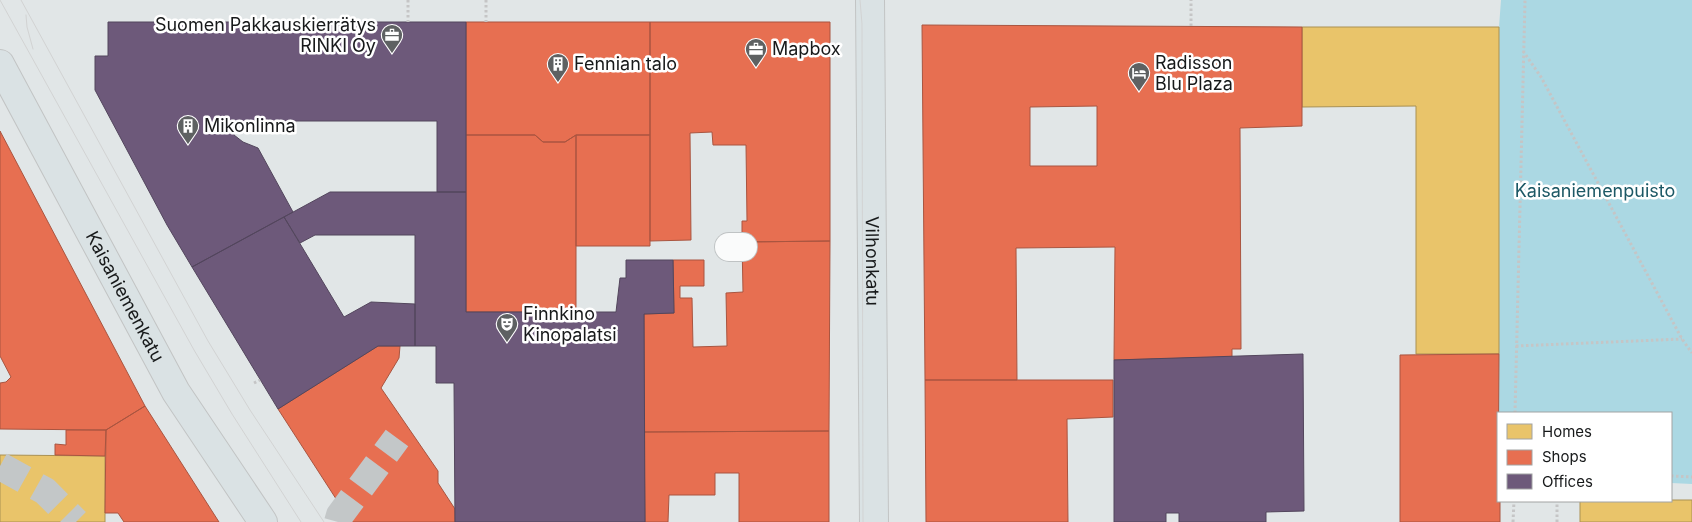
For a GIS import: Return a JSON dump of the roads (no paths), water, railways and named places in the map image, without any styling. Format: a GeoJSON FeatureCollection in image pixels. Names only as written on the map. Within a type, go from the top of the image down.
{"type":"FeatureCollection","features":[{"type":"Feature","properties":{"kind":"main road","name":"Vilhonkatu"},"geometry":{"type":"LineString","coordinates":[[870,0],[874,522]]}},
{"type":"Feature","properties":{"kind":"main road","name":"Kaisaniemenkatu"},"geometry":{"type":"LineString","coordinates":[[0,64],[176,392],[264,522]]}},
{"type":"Feature","properties":{"kind":"tunnel"},"geometry":{"type":"LineString","coordinates":[[338,522],[340,515],[397,438]]}},
{"type":"Feature","properties":{"kind":"tunnel"},"geometry":{"type":"LineString","coordinates":[[0,466],[45,491],[76,522]]}},
{"type":"Feature","properties":{"kind":"tram line"},"geometry":{"type":"LineString","coordinates":[[0,0],[194,350],[232,414],[301,522]]}},
{"type":"Feature","properties":{"kind":"tram line"},"geometry":{"type":"LineString","coordinates":[[21,0],[208,341],[250,410],[324,522]]}},
{"type":"Feature","properties":{"kind":"tram line"},"geometry":{"type":"LineString","coordinates":[[860,0],[862,24],[863,522]]}},
{"type":"Feature","properties":{"kind":"tram line"},"geometry":{"type":"LineString","coordinates":[[26,15],[33,49]]}},
{"type":"Feature","properties":{"kind":"place","name":"Suomen Pakkauskierrätys RINKI Oy"},"geometry":{"type":"Point","coordinates":[392,54]}},
{"type":"Feature","properties":{"kind":"place","name":"Mapbox"},"geometry":{"type":"Point","coordinates":[756,68]}},
{"type":"Feature","properties":{"kind":"place","name":"Fennian talo"},"geometry":{"type":"Point","coordinates":[558,83]}},
{"type":"Feature","properties":{"kind":"place","name":"Radisson Blu Plaza"},"geometry":{"type":"Point","coordinates":[1139,92]}},
{"type":"Feature","properties":{"kind":"place","name":"Mikonlinna"},"geometry":{"type":"Point","coordinates":[188,145]}},
{"type":"Feature","properties":{"kind":"place","name":"Finnkino Kinopalatsi"},"geometry":{"type":"Point","coordinates":[507,343]}},
{"type":"Feature","properties":{"kind":"park label","name":"Kaisaniemenpuisto"},"geometry":{"type":"Point","coordinates":[1595,191]}}]}
